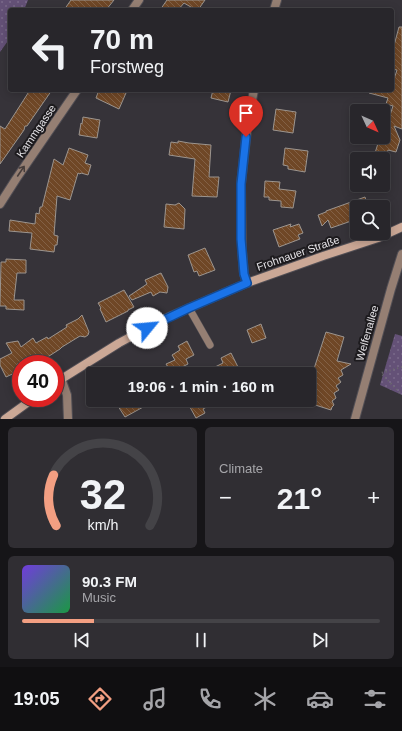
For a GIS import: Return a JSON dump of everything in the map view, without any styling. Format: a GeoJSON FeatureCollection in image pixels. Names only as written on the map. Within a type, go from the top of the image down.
{"type":"FeatureCollection","features":[{"type":"Feature","properties":{"kind":"street","name":"Kammgasse"},"geometry":{"type":"LineString","coordinates":[[0,204],[76,92]]}},
{"type":"Feature","properties":{"kind":"street"},"geometry":{"type":"LineString","coordinates":[[247,283],[244,274],[242,250],[241,184],[248,121],[254,92]]}},
{"type":"Feature","properties":{"kind":"street","name":"Frohnauer Straße"},"geometry":{"type":"LineString","coordinates":[[64,376],[160,321],[189,308],[247,283],[378,238],[402,227]]}},
{"type":"Feature","properties":{"kind":"street","name":"Welfenallee"},"geometry":{"type":"LineString","coordinates":[[355,419],[402,254]]}},
{"type":"Feature","properties":{"kind":"street"},"geometry":{"type":"LineString","coordinates":[[64,390],[67,395],[68,419]]}},
{"type":"Feature","properties":{"kind":"street"},"geometry":{"type":"LineString","coordinates":[[5,419],[22,407]]}},
{"type":"Feature","properties":{"kind":"lane"},"geometry":{"type":"LineString","coordinates":[[189,308],[210,345]]}},
{"type":"Feature","properties":{"kind":"path"},"geometry":{"type":"LineString","coordinates":[[402,367],[381,373],[402,394]]}},
{"type":"Feature","properties":{"kind":"shaded area"},"geometry":{"type":"Polygon","coordinates":[[[0,0],[28,0],[25,8],[8,8],[8,41],[0,52],[0,0]]]}},
{"type":"Feature","properties":{"kind":"shaded area"},"geometry":{"type":"Polygon","coordinates":[[[395,334],[402,336],[402,395],[380,385],[395,334]]]}},
{"type":"Feature","properties":{"kind":"building"},"geometry":{"type":"Polygon","coordinates":[[[71,0],[114,0],[108,8],[65,8],[71,0]]]}},
{"type":"Feature","properties":{"kind":"building"},"geometry":{"type":"Polygon","coordinates":[[[167,0],[205,0],[199,8],[193,8],[184,3],[180,8],[161,8],[167,0]]]}},
{"type":"Feature","properties":{"kind":"building"},"geometry":{"type":"Polygon","coordinates":[[[399,27],[402,27],[402,129],[394,126],[400,140],[396,152],[388,150],[387,152],[375,152],[378,144],[390,144],[390,115],[393,106],[386,104],[388,98],[369,92],[394,92],[394,79],[397,70],[394,69],[394,46],[399,27]]]}},
{"type":"Feature","properties":{"kind":"building"},"geometry":{"type":"Polygon","coordinates":[[[29,92],[51,92],[27,126],[25,126],[24,130],[0,164],[0,126],[5,129],[29,92]]]}},
{"type":"Feature","properties":{"kind":"building"},"geometry":{"type":"Polygon","coordinates":[[[98,92],[126,93],[119,109],[96,98],[98,92]]]}},
{"type":"Feature","properties":{"kind":"building"},"geometry":{"type":"Polygon","coordinates":[[[212,92],[230,92],[228,102],[211,98],[212,92]]]}},
{"type":"Feature","properties":{"kind":"building"},"geometry":{"type":"Polygon","coordinates":[[[276,109],[296,112],[293,133],[273,130],[276,109]]]}},
{"type":"Feature","properties":{"kind":"building"},"geometry":{"type":"Polygon","coordinates":[[[83,117],[100,120],[97,138],[79,135],[83,117]]]}},
{"type":"Feature","properties":{"kind":"building"},"geometry":{"type":"Polygon","coordinates":[[[178,141],[211,145],[209,177],[219,177],[217,197],[192,196],[195,159],[169,155],[171,142],[178,143],[178,141]]]}},
{"type":"Feature","properties":{"kind":"building"},"geometry":{"type":"Polygon","coordinates":[[[69,148],[88,155],[85,163],[91,165],[88,175],[78,173],[70,200],[57,196],[54,235],[58,236],[57,245],[55,245],[54,252],[30,249],[32,233],[9,231],[10,220],[35,224],[36,213],[39,214],[40,207],[42,207],[54,159],[63,165],[69,148]]]}},
{"type":"Feature","properties":{"kind":"building"},"geometry":{"type":"Polygon","coordinates":[[[285,148],[308,151],[305,172],[288,169],[288,166],[283,165],[285,148]]]}},
{"type":"Feature","properties":{"kind":"building"},"geometry":{"type":"Polygon","coordinates":[[[265,181],[280,182],[279,189],[296,191],[293,208],[281,207],[281,201],[269,200],[269,197],[264,197],[265,181]]]}},
{"type":"Feature","properties":{"kind":"building"},"geometry":{"type":"Polygon","coordinates":[[[365,197],[366,200],[357,200],[365,197]]]}},
{"type":"Feature","properties":{"kind":"building"},"geometry":{"type":"Polygon","coordinates":[[[350,202],[350,221],[331,228],[328,220],[322,226],[318,215],[350,202]]]}},
{"type":"Feature","properties":{"kind":"building"},"geometry":{"type":"Polygon","coordinates":[[[179,203],[185,209],[184,229],[164,227],[166,204],[175,205],[179,203]]]}},
{"type":"Feature","properties":{"kind":"building"},"geometry":{"type":"Polygon","coordinates":[[[291,224],[290,227],[299,224],[303,233],[298,235],[300,239],[279,247],[273,230],[291,224]]]}},
{"type":"Feature","properties":{"kind":"building"},"geometry":{"type":"Polygon","coordinates":[[[205,248],[215,270],[199,276],[197,271],[194,272],[188,255],[205,248]]]}},
{"type":"Feature","properties":{"kind":"building"},"geometry":{"type":"Polygon","coordinates":[[[6,259],[26,260],[26,273],[17,273],[14,300],[24,300],[24,310],[6,309],[6,306],[0,306],[1,262],[6,262],[6,259]]]}},
{"type":"Feature","properties":{"kind":"building"},"geometry":{"type":"Polygon","coordinates":[[[161,273],[168,287],[167,293],[160,292],[153,296],[151,292],[132,300],[129,296],[147,284],[145,280],[161,273]]]}},
{"type":"Feature","properties":{"kind":"building"},"geometry":{"type":"Polygon","coordinates":[[[124,290],[134,307],[106,322],[98,303],[124,290]]]}},
{"type":"Feature","properties":{"kind":"building"},"geometry":{"type":"Polygon","coordinates":[[[82,315],[89,332],[88,335],[85,337],[80,336],[51,355],[12,355],[12,374],[6,377],[0,365],[0,359],[12,353],[6,343],[18,341],[21,347],[33,338],[36,343],[47,337],[48,339],[67,327],[66,325],[78,319],[82,315]]]}},
{"type":"Feature","properties":{"kind":"building"},"geometry":{"type":"Polygon","coordinates":[[[261,324],[266,338],[252,343],[247,330],[261,324]]]}},
{"type":"Feature","properties":{"kind":"building"},"geometry":{"type":"Polygon","coordinates":[[[326,332],[344,337],[337,361],[351,364],[341,370],[343,375],[338,378],[341,382],[336,386],[339,390],[334,393],[336,398],[332,401],[334,405],[331,410],[316,405],[316,367],[315,367],[326,332]]]}},
{"type":"Feature","properties":{"kind":"building"},"geometry":{"type":"Polygon","coordinates":[[[187,341],[194,355],[186,359],[188,364],[182,367],[168,367],[166,364],[175,360],[172,355],[180,350],[178,346],[187,341]]]}},
{"type":"Feature","properties":{"kind":"building"},"geometry":{"type":"Polygon","coordinates":[[[231,353],[238,367],[215,367],[223,363],[221,358],[231,353]]]}},
{"type":"Feature","properties":{"kind":"building"},"geometry":{"type":"Polygon","coordinates":[[[119,407],[143,407],[125,417],[119,407]]]}},
{"type":"Feature","properties":{"kind":"building"},"geometry":{"type":"Polygon","coordinates":[[[190,407],[207,407],[203,409],[205,413],[196,418],[190,407]]]}},
{"type":"Feature","properties":{"kind":"route"},"geometry":{"type":"LineString","coordinates":[[147,328],[247,283],[244,274],[241,239],[241,184],[246,137]]}}]}
